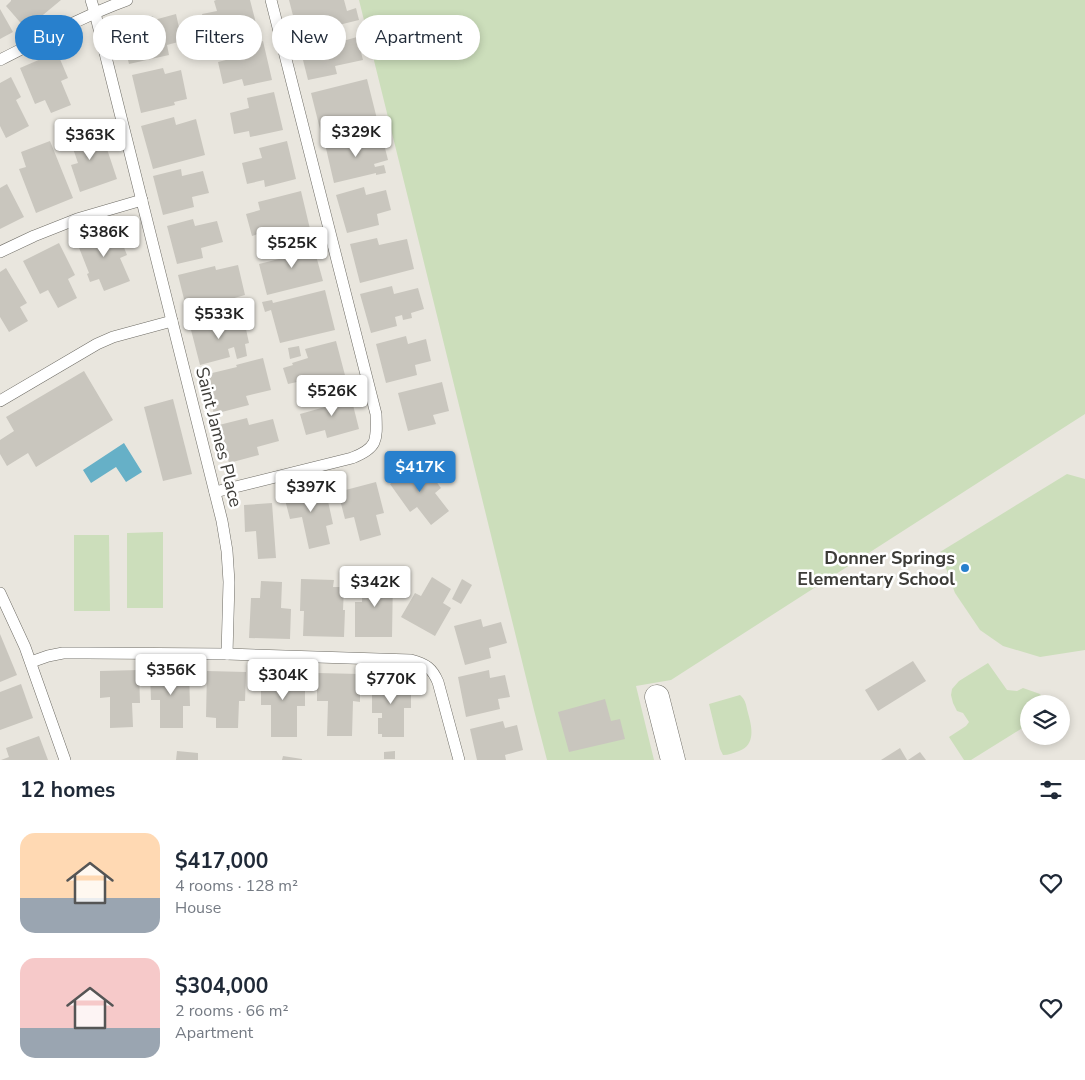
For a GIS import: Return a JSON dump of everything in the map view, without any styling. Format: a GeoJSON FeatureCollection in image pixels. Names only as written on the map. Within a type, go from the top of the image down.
{"type":"FeatureCollection","features":[{"type":"Feature","properties":{"kind":"street"},"geometry":{"type":"LineString","coordinates":[[657,697],[672,760]]}},
{"type":"Feature","properties":{"kind":"lane","name":"Saint James Place"},"geometry":{"type":"LineString","coordinates":[[91,0],[222,521],[227,551],[229,582],[227,654]]}},
{"type":"Feature","properties":{"kind":"lane"},"geometry":{"type":"LineString","coordinates":[[0,60],[95,13],[127,0]]}},
{"type":"Feature","properties":{"kind":"lane"},"geometry":{"type":"LineString","coordinates":[[215,492],[364,454],[373,445],[377,435],[376,414],[271,0]]}},
{"type":"Feature","properties":{"kind":"lane"},"geometry":{"type":"LineString","coordinates":[[0,252],[77,219],[142,200]]}},
{"type":"Feature","properties":{"kind":"lane"},"geometry":{"type":"LineString","coordinates":[[0,402],[112,336],[172,321]]}},
{"type":"Feature","properties":{"kind":"lane"},"geometry":{"type":"LineString","coordinates":[[0,592],[26,647],[65,760]]}},
{"type":"Feature","properties":{"kind":"lane"},"geometry":{"type":"LineString","coordinates":[[31,662],[63,653],[227,654],[411,660],[422,663],[435,675],[459,760]]}},
{"type":"Feature","properties":{"kind":"green space"},"geometry":{"type":"Polygon","coordinates":[[[359,0],[1085,0],[1085,414],[671,680],[636,686],[654,760],[547,760],[374,60],[480,60],[480,15],[363,15],[359,0]]]}},
{"type":"Feature","properties":{"kind":"green space"},"geometry":{"type":"Polygon","coordinates":[[[1067,474],[1085,479],[1085,650],[1040,657],[1003,646],[980,630],[955,593],[940,552],[1067,474]]]}},
{"type":"Feature","properties":{"kind":"green space"},"geometry":{"type":"Polygon","coordinates":[[[163,532],[163,608],[127,608],[127,533],[163,532]]]}},
{"type":"Feature","properties":{"kind":"green space"},"geometry":{"type":"Polygon","coordinates":[[[74,535],[109,535],[110,611],[74,611],[74,535]]]}},
{"type":"Feature","properties":{"kind":"green space"},"geometry":{"type":"Polygon","coordinates":[[[988,663],[1007,690],[1017,691],[1023,688],[1041,695],[1020,695],[1020,730],[971,760],[964,760],[949,737],[969,722],[963,713],[957,711],[951,695],[952,689],[959,681],[988,663]]]}},
{"type":"Feature","properties":{"kind":"green space"},"geometry":{"type":"Polygon","coordinates":[[[740,695],[745,701],[749,718],[750,740],[739,751],[723,755],[709,704],[740,695]]]}},
{"type":"Feature","properties":{"kind":"water"},"geometry":{"type":"Polygon","coordinates":[[[124,443],[142,472],[126,482],[116,467],[91,483],[83,470],[124,443]]]}},
{"type":"Feature","properties":{"kind":"building"},"geometry":{"type":"Polygon","coordinates":[[[61,0],[43,15],[15,16],[6,6],[11,1],[61,0]]]}},
{"type":"Feature","properties":{"kind":"building"},"geometry":{"type":"Polygon","coordinates":[[[250,0],[254,15],[202,15],[217,11],[214,1],[250,0]]]}},
{"type":"Feature","properties":{"kind":"building"},"geometry":{"type":"Polygon","coordinates":[[[289,0],[344,0],[347,11],[356,8],[358,15],[356,15],[356,21],[346,23],[346,15],[293,15],[289,0]]]}},
{"type":"Feature","properties":{"kind":"building"},"geometry":{"type":"Polygon","coordinates":[[[0,9],[13,32],[0,39],[0,9]]]}},
{"type":"Feature","properties":{"kind":"building"},"geometry":{"type":"Polygon","coordinates":[[[176,15],[176,43],[167,45],[169,55],[166,56],[166,17],[176,15]]]}},
{"type":"Feature","properties":{"kind":"building"},"geometry":{"type":"Polygon","coordinates":[[[356,37],[356,60],[363,60],[335,66],[337,74],[308,80],[303,60],[346,60],[346,40],[356,37]]]}},
{"type":"Feature","properties":{"kind":"building"},"geometry":{"type":"Polygon","coordinates":[[[262,41],[272,80],[244,86],[242,79],[223,84],[218,62],[226,60],[262,60],[262,41]]]}},
{"type":"Feature","properties":{"kind":"building"},"geometry":{"type":"Polygon","coordinates":[[[38,60],[60,60],[68,78],[61,81],[71,105],[51,113],[45,100],[35,104],[20,68],[38,60]]]}},
{"type":"Feature","properties":{"kind":"building"},"geometry":{"type":"Polygon","coordinates":[[[128,60],[147,60],[129,64],[128,60]]]}},
{"type":"Feature","properties":{"kind":"building"},"geometry":{"type":"Polygon","coordinates":[[[163,68],[165,74],[181,70],[187,99],[174,102],[175,105],[141,113],[132,75],[163,68]]]}},
{"type":"Feature","properties":{"kind":"building"},"geometry":{"type":"Polygon","coordinates":[[[11,77],[21,97],[16,100],[29,126],[6,138],[0,126],[0,83],[11,77]]]}},
{"type":"Feature","properties":{"kind":"building"},"geometry":{"type":"Polygon","coordinates":[[[367,79],[377,119],[321,133],[311,93],[367,79]]]}},
{"type":"Feature","properties":{"kind":"building"},"geometry":{"type":"Polygon","coordinates":[[[274,92],[283,130],[250,137],[249,131],[234,134],[230,113],[249,108],[247,98],[274,92]]]}},
{"type":"Feature","properties":{"kind":"building"},"geometry":{"type":"Polygon","coordinates":[[[174,117],[176,125],[196,119],[205,155],[153,169],[141,126],[174,117]]]}},
{"type":"Feature","properties":{"kind":"building"},"geometry":{"type":"Polygon","coordinates":[[[90,126],[98,151],[107,149],[117,179],[80,192],[71,165],[78,163],[68,134],[90,126]]]}},
{"type":"Feature","properties":{"kind":"building"},"geometry":{"type":"Polygon","coordinates":[[[357,136],[358,142],[382,136],[388,160],[374,164],[375,167],[384,165],[386,173],[376,175],[376,173],[334,183],[325,144],[357,136]]]}},
{"type":"Feature","properties":{"kind":"building"},"geometry":{"type":"Polygon","coordinates":[[[50,141],[73,198],[36,213],[19,169],[26,167],[21,152],[50,141]]]}},
{"type":"Feature","properties":{"kind":"building"},"geometry":{"type":"Polygon","coordinates":[[[287,141],[296,179],[265,187],[264,180],[247,184],[242,163],[262,158],[259,148],[287,141]]]}},
{"type":"Feature","properties":{"kind":"building"},"geometry":{"type":"Polygon","coordinates":[[[181,169],[182,176],[203,171],[209,193],[192,197],[194,207],[163,215],[153,176],[181,169]]]}},
{"type":"Feature","properties":{"kind":"building"},"geometry":{"type":"Polygon","coordinates":[[[7,184],[24,217],[0,229],[0,188],[7,184]]]}},
{"type":"Feature","properties":{"kind":"building"},"geometry":{"type":"Polygon","coordinates":[[[364,187],[366,195],[386,190],[391,210],[377,214],[379,225],[347,233],[336,195],[364,187]]]}},
{"type":"Feature","properties":{"kind":"building"},"geometry":{"type":"Polygon","coordinates":[[[301,191],[310,229],[266,240],[264,232],[252,236],[246,214],[260,210],[258,202],[301,191]]]}},
{"type":"Feature","properties":{"kind":"building"},"geometry":{"type":"Polygon","coordinates":[[[193,219],[195,226],[217,221],[223,242],[201,248],[203,258],[177,264],[167,226],[193,219]]]}},
{"type":"Feature","properties":{"kind":"building"},"geometry":{"type":"Polygon","coordinates":[[[115,225],[127,255],[120,258],[130,281],[104,291],[99,279],[90,282],[87,274],[89,273],[76,240],[115,225]]]}},
{"type":"Feature","properties":{"kind":"building"},"geometry":{"type":"Polygon","coordinates":[[[377,238],[379,245],[407,239],[414,269],[360,283],[350,244],[377,238]]]}},
{"type":"Feature","properties":{"kind":"building"},"geometry":{"type":"Polygon","coordinates":[[[312,241],[323,281],[267,295],[259,264],[283,258],[280,249],[312,241]]]}},
{"type":"Feature","properties":{"kind":"building"},"geometry":{"type":"Polygon","coordinates":[[[59,243],[75,275],[68,279],[77,298],[58,308],[48,290],[40,294],[23,261],[59,243]]]}},
{"type":"Feature","properties":{"kind":"building"},"geometry":{"type":"Polygon","coordinates":[[[238,265],[245,295],[224,301],[225,306],[188,315],[178,275],[215,266],[216,270],[238,265]]]}},
{"type":"Feature","properties":{"kind":"building"},"geometry":{"type":"Polygon","coordinates":[[[6,268],[27,303],[20,307],[28,321],[9,332],[0,317],[0,272],[6,268]]]}},
{"type":"Feature","properties":{"kind":"building"},"geometry":{"type":"Polygon","coordinates":[[[392,286],[394,294],[418,288],[424,309],[411,313],[412,318],[403,320],[402,315],[395,317],[397,326],[371,333],[360,294],[392,286]]]}},
{"type":"Feature","properties":{"kind":"building"},"geometry":{"type":"Polygon","coordinates":[[[325,290],[335,330],[280,343],[271,310],[265,312],[262,302],[272,300],[273,303],[325,290]]]}},
{"type":"Feature","properties":{"kind":"building"},"geometry":{"type":"Polygon","coordinates":[[[217,319],[219,326],[244,320],[249,343],[245,344],[247,356],[237,359],[234,347],[228,349],[230,357],[200,365],[190,326],[217,319]]]}},
{"type":"Feature","properties":{"kind":"building"},"geometry":{"type":"Polygon","coordinates":[[[406,336],[408,344],[426,339],[431,361],[415,365],[417,375],[386,383],[376,344],[406,336]]]}},
{"type":"Feature","properties":{"kind":"building"},"geometry":{"type":"Polygon","coordinates":[[[336,341],[346,379],[319,386],[317,379],[297,384],[297,382],[288,384],[283,368],[308,358],[305,349],[336,341]]]}},
{"type":"Feature","properties":{"kind":"building"},"geometry":{"type":"Polygon","coordinates":[[[299,346],[301,356],[290,359],[288,348],[299,346]]]}},
{"type":"Feature","properties":{"kind":"building"},"geometry":{"type":"Polygon","coordinates":[[[263,358],[271,390],[246,396],[249,405],[214,414],[204,375],[263,358]]]}},
{"type":"Feature","properties":{"kind":"building"},"geometry":{"type":"Polygon","coordinates":[[[84,371],[113,420],[36,467],[28,453],[7,466],[0,454],[0,440],[14,431],[6,417],[84,371]]]}},
{"type":"Feature","properties":{"kind":"building"},"geometry":{"type":"Polygon","coordinates":[[[442,382],[449,411],[433,415],[436,424],[408,431],[398,393],[442,382]]]}},
{"type":"Feature","properties":{"kind":"building"},"geometry":{"type":"Polygon","coordinates":[[[348,391],[359,429],[327,438],[325,430],[306,435],[300,414],[325,407],[322,397],[348,391]]]}},
{"type":"Feature","properties":{"kind":"building"},"geometry":{"type":"Polygon","coordinates":[[[173,399],[192,474],[163,481],[144,407],[173,399]]]}},
{"type":"Feature","properties":{"kind":"building"},"geometry":{"type":"Polygon","coordinates":[[[247,418],[249,425],[273,419],[279,441],[257,447],[259,455],[229,463],[219,425],[247,418]]]}},
{"type":"Feature","properties":{"kind":"building"},"geometry":{"type":"Polygon","coordinates":[[[421,461],[441,488],[435,493],[449,511],[431,525],[417,507],[410,512],[390,484],[421,461]]]}},
{"type":"Feature","properties":{"kind":"building"},"geometry":{"type":"Polygon","coordinates":[[[376,482],[384,513],[376,515],[381,535],[360,541],[354,517],[345,519],[338,492],[376,482]]]}},
{"type":"Feature","properties":{"kind":"building"},"geometry":{"type":"Polygon","coordinates":[[[324,483],[333,524],[326,526],[330,544],[309,549],[302,517],[290,519],[283,492],[324,483]]]}},
{"type":"Feature","properties":{"kind":"building"},"geometry":{"type":"Polygon","coordinates":[[[272,503],[276,558],[258,559],[256,531],[245,532],[244,505],[272,503]]]}},
{"type":"Feature","properties":{"kind":"building"},"geometry":{"type":"Polygon","coordinates":[[[363,575],[393,577],[392,637],[355,637],[355,602],[362,602],[363,575]]]}},
{"type":"Feature","properties":{"kind":"building"},"geometry":{"type":"Polygon","coordinates":[[[432,577],[451,589],[443,603],[451,608],[435,636],[401,617],[415,593],[421,596],[432,577]]]}},
{"type":"Feature","properties":{"kind":"building"},"geometry":{"type":"Polygon","coordinates":[[[301,579],[334,580],[333,587],[344,587],[344,637],[303,636],[304,611],[300,611],[301,579]]]}},
{"type":"Feature","properties":{"kind":"building"},"geometry":{"type":"Polygon","coordinates":[[[462,579],[472,585],[461,604],[452,599],[462,579]]]}},
{"type":"Feature","properties":{"kind":"building"},"geometry":{"type":"Polygon","coordinates":[[[261,581],[282,582],[281,608],[291,609],[290,639],[249,638],[251,598],[260,598],[261,581]]]}},
{"type":"Feature","properties":{"kind":"building"},"geometry":{"type":"Polygon","coordinates":[[[481,619],[483,627],[501,622],[507,643],[489,648],[491,658],[465,665],[454,626],[481,619]]]}},
{"type":"Feature","properties":{"kind":"building"},"geometry":{"type":"Polygon","coordinates":[[[0,634],[17,675],[0,682],[0,634]]]}},
{"type":"Feature","properties":{"kind":"building"},"geometry":{"type":"Polygon","coordinates":[[[913,661],[926,681],[878,711],[865,690],[913,661]]]}},
{"type":"Feature","properties":{"kind":"building"},"geometry":{"type":"Polygon","coordinates":[[[139,670],[140,703],[132,703],[133,727],[110,728],[110,697],[100,698],[100,671],[139,670]]]}},
{"type":"Feature","properties":{"kind":"building"},"geometry":{"type":"Polygon","coordinates":[[[489,670],[490,678],[505,675],[510,697],[498,699],[500,709],[466,717],[458,677],[489,670]]]}},
{"type":"Feature","properties":{"kind":"building"},"geometry":{"type":"Polygon","coordinates":[[[189,671],[190,706],[183,706],[183,728],[160,728],[160,700],[151,700],[150,672],[189,671]]]}},
{"type":"Feature","properties":{"kind":"building"},"geometry":{"type":"Polygon","coordinates":[[[207,671],[246,672],[245,701],[239,701],[238,728],[216,728],[216,718],[206,717],[207,671]]]}},
{"type":"Feature","properties":{"kind":"building"},"geometry":{"type":"Polygon","coordinates":[[[317,673],[360,674],[360,702],[353,701],[352,736],[327,736],[328,701],[317,701],[317,673]]]}},
{"type":"Feature","properties":{"kind":"building"},"geometry":{"type":"Polygon","coordinates":[[[261,674],[305,674],[305,706],[297,706],[297,737],[271,737],[271,705],[261,705],[261,674]]]}},
{"type":"Feature","properties":{"kind":"building"},"geometry":{"type":"Polygon","coordinates":[[[372,680],[411,680],[411,708],[404,708],[404,737],[382,737],[382,734],[378,734],[378,718],[382,718],[382,713],[372,713],[372,680]]]}},
{"type":"Feature","properties":{"kind":"building"},"geometry":{"type":"Polygon","coordinates":[[[21,684],[33,718],[0,730],[0,692],[21,684]]]}},
{"type":"Feature","properties":{"kind":"building"},"geometry":{"type":"Polygon","coordinates":[[[605,699],[611,721],[620,719],[625,739],[569,752],[558,712],[605,699]]]}},
{"type":"Feature","properties":{"kind":"building"},"geometry":{"type":"Polygon","coordinates":[[[503,721],[505,728],[517,725],[523,750],[505,755],[506,760],[477,760],[470,729],[503,721]]]}},
{"type":"Feature","properties":{"kind":"building"},"geometry":{"type":"Polygon","coordinates":[[[39,736],[48,760],[1,760],[9,757],[6,748],[39,736]]]}},
{"type":"Feature","properties":{"kind":"building"},"geometry":{"type":"Polygon","coordinates":[[[900,748],[907,760],[881,760],[900,748]]]}},
{"type":"Feature","properties":{"kind":"building"},"geometry":{"type":"Polygon","coordinates":[[[177,751],[198,753],[198,760],[176,760],[177,751]]]}},
{"type":"Feature","properties":{"kind":"building"},"geometry":{"type":"Polygon","coordinates":[[[395,751],[395,759],[384,759],[384,752],[395,751]]]}},
{"type":"Feature","properties":{"kind":"building"},"geometry":{"type":"Polygon","coordinates":[[[920,752],[926,760],[908,760],[920,752]]]}},
{"type":"Feature","properties":{"kind":"building"},"geometry":{"type":"Polygon","coordinates":[[[283,756],[302,759],[302,760],[282,760],[283,756]]]}},
{"type":"Feature","properties":{"kind":"place","name":"Donner Springs Elementary School"},"geometry":{"type":"Point","coordinates":[965,568]}}]}
